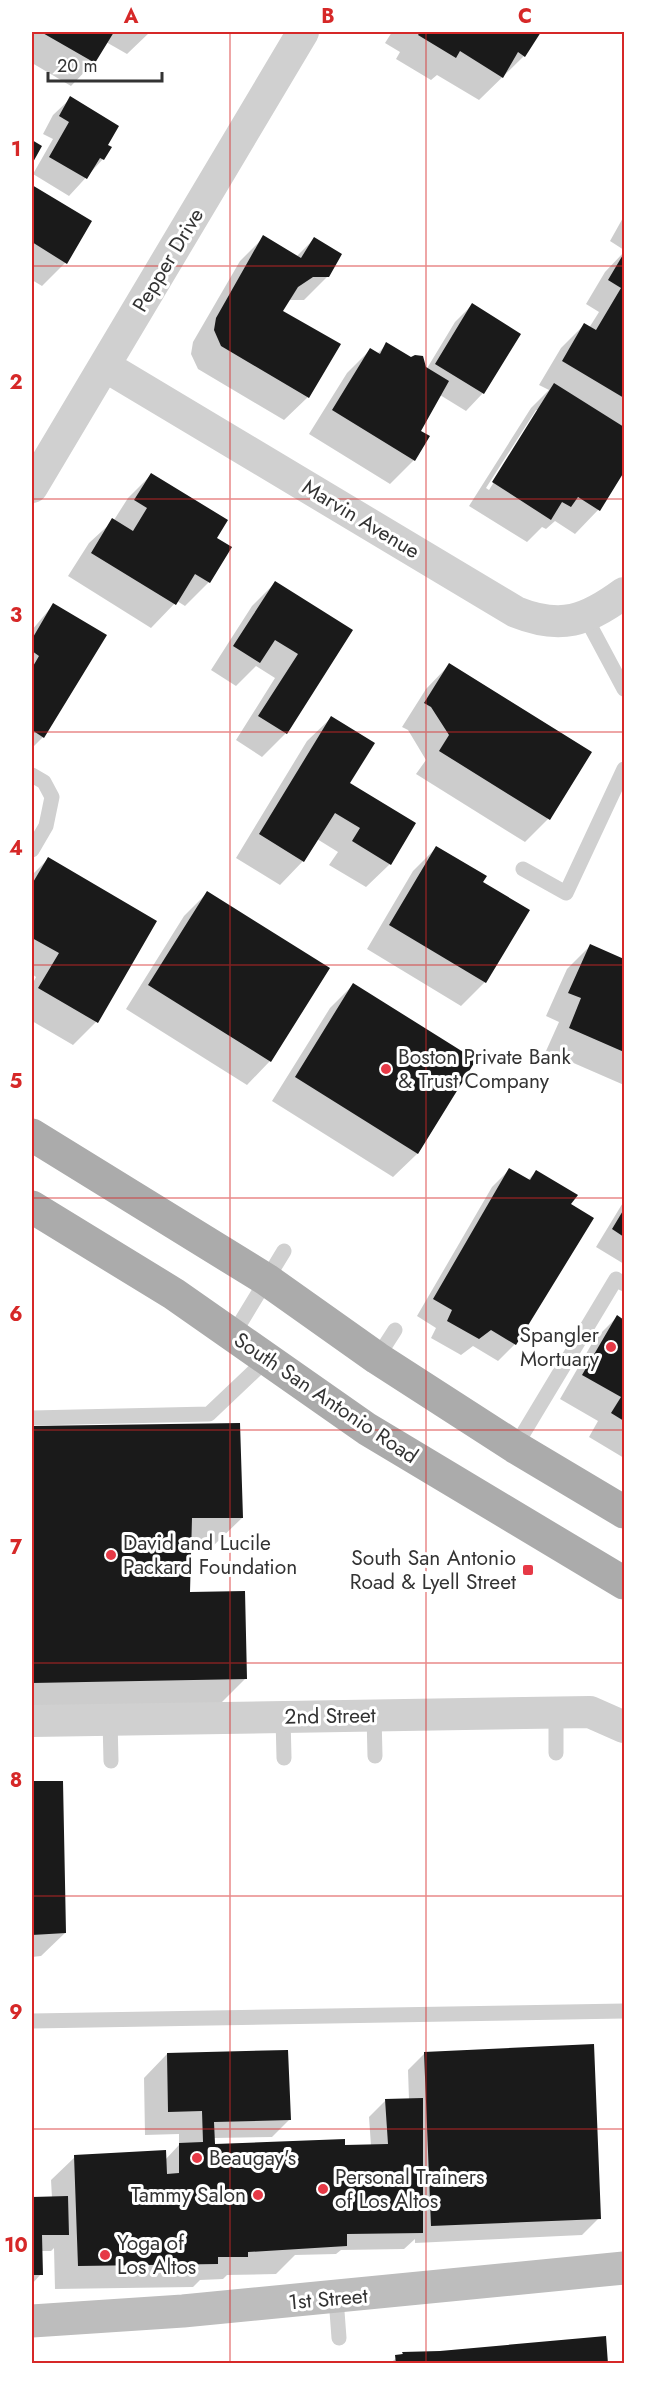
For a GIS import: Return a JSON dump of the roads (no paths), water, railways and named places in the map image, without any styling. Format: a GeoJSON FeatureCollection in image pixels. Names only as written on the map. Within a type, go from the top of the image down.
{"type":"FeatureCollection","features":[{"type":"Feature","properties":{"kind":"main road"},"geometry":{"type":"LineString","coordinates":[[32,1135],[267,1280],[377,1358],[515,1447],[624,1512]]}},
{"type":"Feature","properties":{"kind":"main road","name":"South San Antonio Road"},"geometry":{"type":"LineString","coordinates":[[32,1207],[174,1294],[368,1430],[624,1583]]}},
{"type":"Feature","properties":{"kind":"street","name":"Pepper Drive"},"geometry":{"type":"LineString","coordinates":[[32,487],[303,32]]}},
{"type":"Feature","properties":{"kind":"street","name":"Marvin Avenue"},"geometry":{"type":"LineString","coordinates":[[105,366],[516,612],[541,622],[570,622],[599,611],[624,593]]}},
{"type":"Feature","properties":{"kind":"street","name":"2nd Street"},"geometry":{"type":"LineString","coordinates":[[32,1721],[590,1712],[624,1726]]}},
{"type":"Feature","properties":{"kind":"street","name":"1st Street"},"geometry":{"type":"LineString","coordinates":[[32,2321],[336,2298],[624,2268]]}},
{"type":"Feature","properties":{"kind":"lane"},"geometry":{"type":"LineString","coordinates":[[585,616],[624,689]]}},
{"type":"Feature","properties":{"kind":"lane"},"geometry":{"type":"LineString","coordinates":[[523,869],[566,893],[624,769]]}},
{"type":"Feature","properties":{"kind":"lane"},"geometry":{"type":"LineString","coordinates":[[32,775],[44,782],[52,797],[46,826],[32,850]]}},
{"type":"Feature","properties":{"kind":"lane"},"geometry":{"type":"LineString","coordinates":[[233,1335],[284,1251]]}},
{"type":"Feature","properties":{"kind":"lane"},"geometry":{"type":"LineString","coordinates":[[515,1447],[616,1279],[624,1284]]}},
{"type":"Feature","properties":{"kind":"lane"},"geometry":{"type":"LineString","coordinates":[[377,1358],[395,1330]]}},
{"type":"Feature","properties":{"kind":"lane"},"geometry":{"type":"LineString","coordinates":[[32,1418],[208,1414],[267,1359]]}},
{"type":"Feature","properties":{"kind":"lane"},"geometry":{"type":"LineString","coordinates":[[556,1712],[556,1753]]}},
{"type":"Feature","properties":{"kind":"lane"},"geometry":{"type":"LineString","coordinates":[[374,1715],[375,1756]]}},
{"type":"Feature","properties":{"kind":"lane"},"geometry":{"type":"LineString","coordinates":[[283,1716],[284,1758]]}},
{"type":"Feature","properties":{"kind":"lane"},"geometry":{"type":"LineString","coordinates":[[110,1720],[111,1761]]}},
{"type":"Feature","properties":{"kind":"lane"},"geometry":{"type":"LineString","coordinates":[[32,2021],[624,2011]]}},
{"type":"Feature","properties":{"kind":"lane"},"geometry":{"type":"LineString","coordinates":[[336,2298],[339,2338]]}},
{"type":"Feature","properties":{"kind":"place","name":"Boston Private Bank & Trust Company"},"geometry":{"type":"Point","coordinates":[386,1069]}},
{"type":"Feature","properties":{"kind":"place","name":"Spangler Mortuary"},"geometry":{"type":"Point","coordinates":[611,1347]}},
{"type":"Feature","properties":{"kind":"place","name":"David and Lucile Packard Foundation"},"geometry":{"type":"Point","coordinates":[111,1555]}},
{"type":"Feature","properties":{"kind":"place","name":"South San Antonio Road & Lyell Street"},"geometry":{"type":"Point","coordinates":[528,1570]}},
{"type":"Feature","properties":{"kind":"place","name":"Beaugay's"},"geometry":{"type":"Point","coordinates":[197,2158]}},
{"type":"Feature","properties":{"kind":"place","name":"Personal Trainers of Los Altos"},"geometry":{"type":"Point","coordinates":[323,2189]}},
{"type":"Feature","properties":{"kind":"place","name":"Tammy Salon"},"geometry":{"type":"Point","coordinates":[258,2195]}},
{"type":"Feature","properties":{"kind":"place","name":"Yoga of Los Altos"},"geometry":{"type":"Point","coordinates":[105,2255]}}]}
